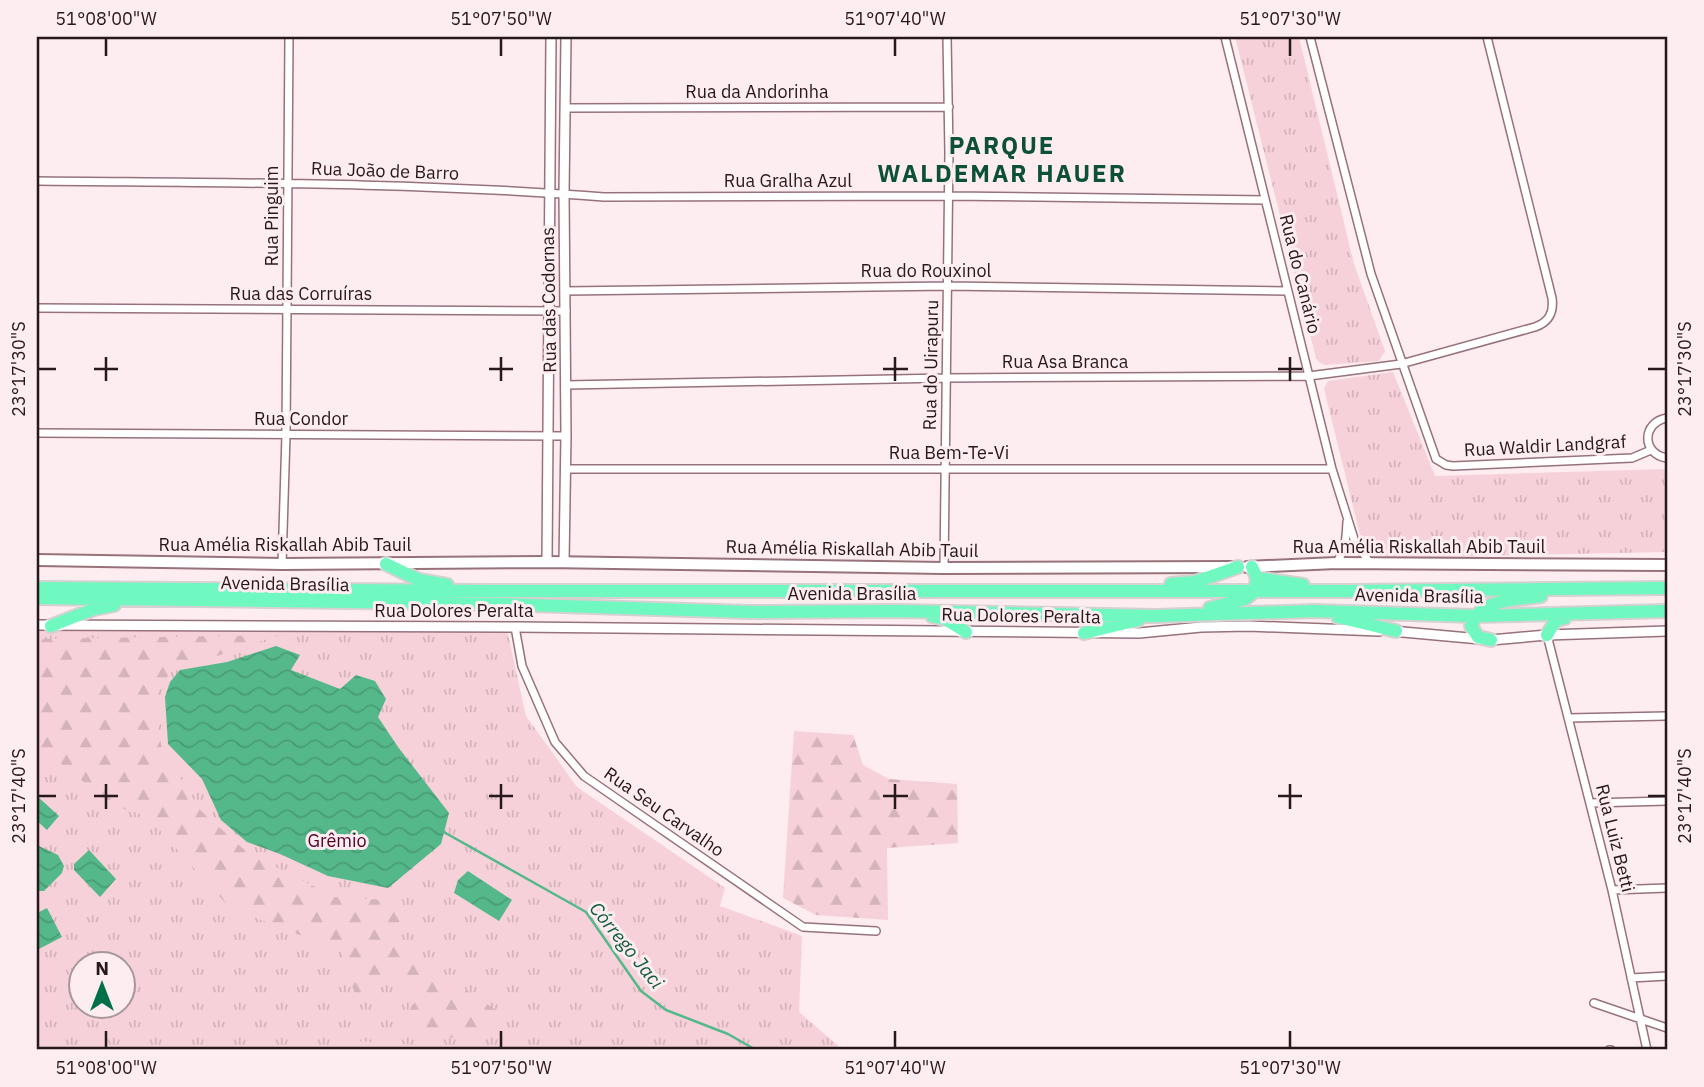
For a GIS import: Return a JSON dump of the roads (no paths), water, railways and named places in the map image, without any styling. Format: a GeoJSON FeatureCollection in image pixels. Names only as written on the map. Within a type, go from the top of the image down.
{"type":"FeatureCollection","features":[{"type":"Feature","properties":{"kind":"highway"},"geometry":{"type":"LineString","coordinates":[[386,564],[419,580],[489,592]]}},
{"type":"Feature","properties":{"kind":"highway"},"geometry":{"type":"LineString","coordinates":[[1100,591],[1195,582],[1238,567]]}},
{"type":"Feature","properties":{"kind":"highway"},"geometry":{"type":"LineString","coordinates":[[1186,614],[1245,599],[1255,578]]}},
{"type":"Feature","properties":{"kind":"highway","name":"Avenida Brasília"},"geometry":{"type":"LineString","coordinates":[[37,588],[489,592],[1100,591],[1255,578],[1352,592],[1667,588]]}},
{"type":"Feature","properties":{"kind":"highway"},"geometry":{"type":"LineString","coordinates":[[1491,640],[1474,634],[1471,626],[1474,616],[1492,603],[1586,590]]}},
{"type":"Feature","properties":{"kind":"highway","name":"Avenida Brasília"},"geometry":{"type":"LineString","coordinates":[[37,598],[504,604],[749,612],[897,611],[1156,616],[1314,611],[1474,616],[1667,611]]}},
{"type":"Feature","properties":{"kind":"highway"},"geometry":{"type":"LineString","coordinates":[[51,626],[94,609],[158,600]]}},
{"type":"Feature","properties":{"kind":"highway"},"geometry":{"type":"LineString","coordinates":[[897,611],[939,617],[966,632]]}},
{"type":"Feature","properties":{"kind":"highway"},"geometry":{"type":"LineString","coordinates":[[1314,611],[1396,631]]}},
{"type":"Feature","properties":{"kind":"highway"},"geometry":{"type":"LineString","coordinates":[[1547,635],[1558,618],[1620,613]]}},
{"type":"Feature","properties":{"kind":"highway"},"geometry":{"type":"LineString","coordinates":[[1084,633],[1156,616]]}},
{"type":"Feature","properties":{"kind":"main road","name":"Rua Amélia Riskallah Abib Tauil"},"geometry":{"type":"LineString","coordinates":[[37,560],[282,564],[564,562],[944,568],[1238,567],[1255,578],[1336,564],[1667,565]]}},
{"type":"Feature","properties":{"kind":"street","name":"Rua Pinguim"},"geometry":{"type":"LineString","coordinates":[[282,564],[286,435],[289,37]]}},
{"type":"Feature","properties":{"kind":"street","name":"Rua das Codornas"},"geometry":{"type":"LineString","coordinates":[[547,562],[551,37]]}},
{"type":"Feature","properties":{"kind":"street","name":"Rua das Codornas"},"geometry":{"type":"LineString","coordinates":[[564,562],[566,37]]}},
{"type":"Feature","properties":{"kind":"street","name":"Rua do Uirapuru"},"geometry":{"type":"LineString","coordinates":[[944,568],[949,196],[947,37]]}},
{"type":"Feature","properties":{"kind":"street","name":"Rua do Canário"},"geometry":{"type":"LineString","coordinates":[[1225,37],[1332,469],[1355,542],[1371,564]]}},
{"type":"Feature","properties":{"kind":"street"},"geometry":{"type":"LineString","coordinates":[[1310,37],[1371,274],[1401,364]]}},
{"type":"Feature","properties":{"kind":"street","name":"Rua Asa Branca"},"geometry":{"type":"LineString","coordinates":[[566,385],[946,378],[1309,376],[1401,364],[1535,327],[1546,321],[1552,313],[1552,298],[1487,37]]}},
{"type":"Feature","properties":{"kind":"street"},"geometry":{"type":"LineString","coordinates":[[550,79],[566,80]]}},
{"type":"Feature","properties":{"kind":"street","name":"Rua da Andorinha"},"geometry":{"type":"LineString","coordinates":[[565,108],[949,107]]}},
{"type":"Feature","properties":{"kind":"street","name":"Rua João de Barro"},"geometry":{"type":"LineString","coordinates":[[37,180],[288,184],[564,193]]}},
{"type":"Feature","properties":{"kind":"street","name":"Rua Gralha Azul"},"geometry":{"type":"LineString","coordinates":[[564,193],[604,197],[949,196],[1265,200]]}},
{"type":"Feature","properties":{"kind":"street"},"geometry":{"type":"LineString","coordinates":[[549,273],[565,273]]}},
{"type":"Feature","properties":{"kind":"street","name":"Rua do Rouxinol"},"geometry":{"type":"LineString","coordinates":[[565,291],[948,286],[1288,290]]}},
{"type":"Feature","properties":{"kind":"street","name":"Rua das Corruíras"},"geometry":{"type":"LineString","coordinates":[[37,308],[566,311]]}},
{"type":"Feature","properties":{"kind":"street","name":"Rua Waldir Landgraf"},"geometry":{"type":"LineString","coordinates":[[1401,364],[1434,455],[1440,462],[1453,466],[1632,458],[1651,450]]}},
{"type":"Feature","properties":{"kind":"street"},"geometry":{"type":"LineString","coordinates":[[1667,418],[1656,421],[1648,432],[1651,450],[1667,458]]}},
{"type":"Feature","properties":{"kind":"street","name":"Rua Condor"},"geometry":{"type":"LineString","coordinates":[[37,433],[566,436]]}},
{"type":"Feature","properties":{"kind":"street","name":"Rua Bem-Te-Vi"},"geometry":{"type":"LineString","coordinates":[[566,469],[1332,469]]}},
{"type":"Feature","properties":{"kind":"street"},"geometry":{"type":"LineString","coordinates":[[1336,564],[1345,547],[1347,518]]}},
{"type":"Feature","properties":{"kind":"street","name":"Rua Dolores Peralta"},"geometry":{"type":"LineString","coordinates":[[37,625],[1139,634],[1201,627],[1249,626],[1396,631],[1491,640],[1547,635],[1667,631]]}},
{"type":"Feature","properties":{"kind":"street","name":"Rua Seu Carvalho"},"geometry":{"type":"LineString","coordinates":[[515,627],[522,666],[555,742],[584,776],[803,927],[876,931]]}},
{"type":"Feature","properties":{"kind":"street","name":"Rua Luiz Betti"},"geometry":{"type":"LineString","coordinates":[[1547,635],[1612,890],[1647,1050]]}},
{"type":"Feature","properties":{"kind":"street"},"geometry":{"type":"LineString","coordinates":[[1568,718],[1667,716]]}},
{"type":"Feature","properties":{"kind":"street"},"geometry":{"type":"LineString","coordinates":[[1590,803],[1667,801]]}},
{"type":"Feature","properties":{"kind":"street"},"geometry":{"type":"LineString","coordinates":[[1612,890],[1667,888]]}},
{"type":"Feature","properties":{"kind":"street"},"geometry":{"type":"LineString","coordinates":[[1631,978],[1667,976]]}},
{"type":"Feature","properties":{"kind":"street"},"geometry":{"type":"LineString","coordinates":[[1594,1003],[1667,1028]]}},
{"type":"Feature","properties":{"kind":"water"},"geometry":{"type":"Polygon","coordinates":[[[276,646],[300,655],[291,670],[340,689],[356,675],[375,681],[386,699],[378,717],[449,813],[441,844],[388,888],[328,876],[247,842],[221,820],[202,779],[168,744],[165,697],[170,682],[180,670],[227,662],[276,646]]]}},
{"type":"Feature","properties":{"kind":"water"},"geometry":{"type":"Polygon","coordinates":[[[37,796],[59,816],[47,830],[37,821],[37,796]]]}},
{"type":"Feature","properties":{"kind":"water"},"geometry":{"type":"Polygon","coordinates":[[[37,845],[58,855],[64,866],[62,873],[44,891],[37,891],[37,845]]]}},
{"type":"Feature","properties":{"kind":"water"},"geometry":{"type":"Polygon","coordinates":[[[89,850],[116,879],[100,897],[74,870],[74,864],[89,850]]]}},
{"type":"Feature","properties":{"kind":"water"},"geometry":{"type":"Polygon","coordinates":[[[468,871],[512,900],[499,921],[454,893],[458,880],[468,871]]]}},
{"type":"Feature","properties":{"kind":"water"},"geometry":{"type":"Polygon","coordinates":[[[47,908],[62,937],[37,950],[37,913],[47,908]]]}},
{"type":"Feature","properties":{"kind":"waterway","name":"Córrego Jaci"},"geometry":{"type":"LineString","coordinates":[[442,831],[586,912],[641,991],[666,1010],[728,1034],[756,1050]]}},
{"type":"Feature","properties":{"kind":"district","name":"PARQUE WALDEMAR HAUER"},"geometry":{"type":"Point","coordinates":[1002,160]}},
{"type":"Feature","properties":{"kind":"park label","name":"Grêmio"},"geometry":{"type":"Point","coordinates":[337,841]}}]}
